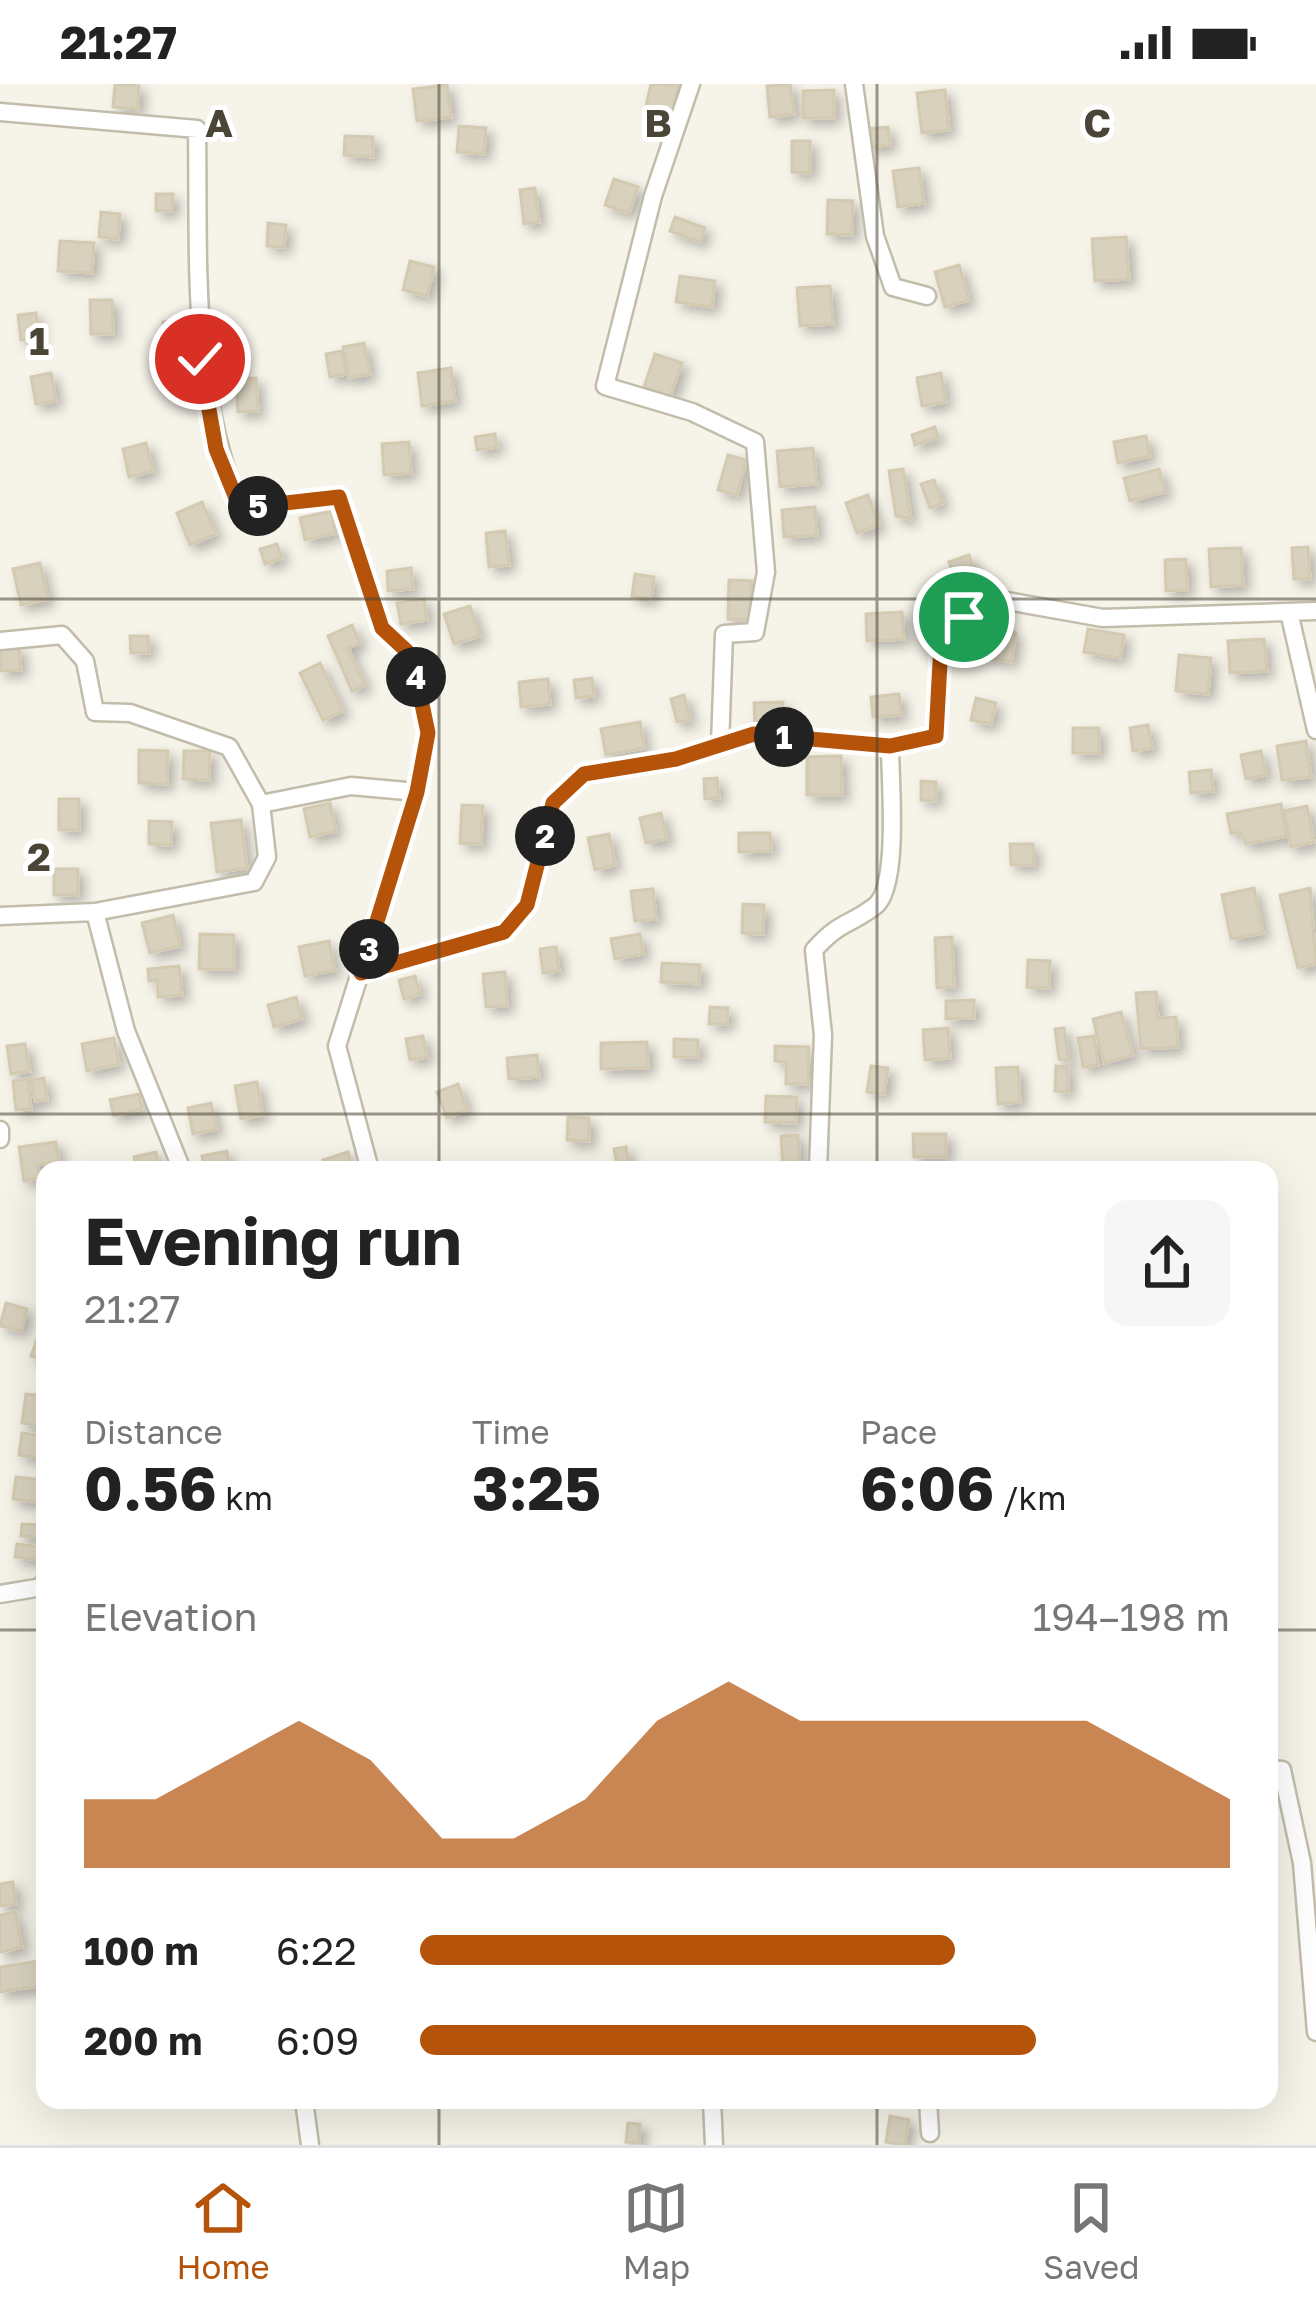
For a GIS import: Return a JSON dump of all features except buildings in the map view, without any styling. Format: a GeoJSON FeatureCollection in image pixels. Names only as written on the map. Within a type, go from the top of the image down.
{"type":"FeatureCollection","features":[{"type":"Feature","properties":{"kind":"street"},"geometry":{"type":"LineString","coordinates":[[692,84],[653,196],[605,386],[692,412],[755,442],[766,572],[755,632],[724,634],[720,745]]}},
{"type":"Feature","properties":{"kind":"street"},"geometry":{"type":"LineString","coordinates":[[854,84],[875,236],[893,287],[927,296]]}},
{"type":"Feature","properties":{"kind":"street"},"geometry":{"type":"LineString","coordinates":[[0,112],[197,129],[200,359],[216,449],[240,508],[339,497],[382,628],[412,656],[428,733],[417,792],[337,1046],[368,1161]]}},
{"type":"Feature","properties":{"kind":"street"},"geometry":{"type":"LineString","coordinates":[[361,973],[504,932],[527,905],[553,803],[584,774],[676,759],[754,734],[890,746],[936,736],[941,644],[964,617],[1007,601],[1102,617],[1316,611]]}},
{"type":"Feature","properties":{"kind":"street"},"geometry":{"type":"LineString","coordinates":[[1289,612],[1316,730]]}},
{"type":"Feature","properties":{"kind":"street"},"geometry":{"type":"LineString","coordinates":[[0,641],[62,635],[85,662],[94,712],[130,713],[229,747],[261,804],[267,857],[254,882],[95,912],[0,916]]}},
{"type":"Feature","properties":{"kind":"street"},"geometry":{"type":"LineString","coordinates":[[818,1161],[823,1035],[814,950],[838,923],[878,905],[890,884],[890,746]]}},
{"type":"Feature","properties":{"kind":"street"},"geometry":{"type":"LineString","coordinates":[[261,804],[352,786],[417,792]]}},
{"type":"Feature","properties":{"kind":"street"},"geometry":{"type":"LineString","coordinates":[[95,912],[126,1031],[178,1161]]}},
{"type":"Feature","properties":{"kind":"street"},"geometry":{"type":"LineString","coordinates":[[0,1130],[0,1139]]}},
{"type":"Feature","properties":{"kind":"street"},"geometry":{"type":"LineString","coordinates":[[0,1594],[36,1588]]}},
{"type":"Feature","properties":{"kind":"street"},"geometry":{"type":"LineString","coordinates":[[1278,1770],[1282,1770],[1301,1863],[1316,2032]]}},
{"type":"Feature","properties":{"kind":"street"},"geometry":{"type":"LineString","coordinates":[[305,2109],[310,2145]]}},
{"type":"Feature","properties":{"kind":"street"},"geometry":{"type":"LineString","coordinates":[[712,2109],[714,2145]]}},
{"type":"Feature","properties":{"kind":"street"},"geometry":{"type":"LineString","coordinates":[[929,2109],[930,2133]]}},
{"type":"Feature","properties":{"kind":"route"},"geometry":{"type":"LineString","coordinates":[[200,359],[216,449],[240,508],[339,497],[382,628],[412,656],[428,733],[417,792],[361,973],[504,932],[527,905],[553,803],[584,774],[676,759],[754,734],[890,746],[936,736],[941,644],[964,617]]}}]}
